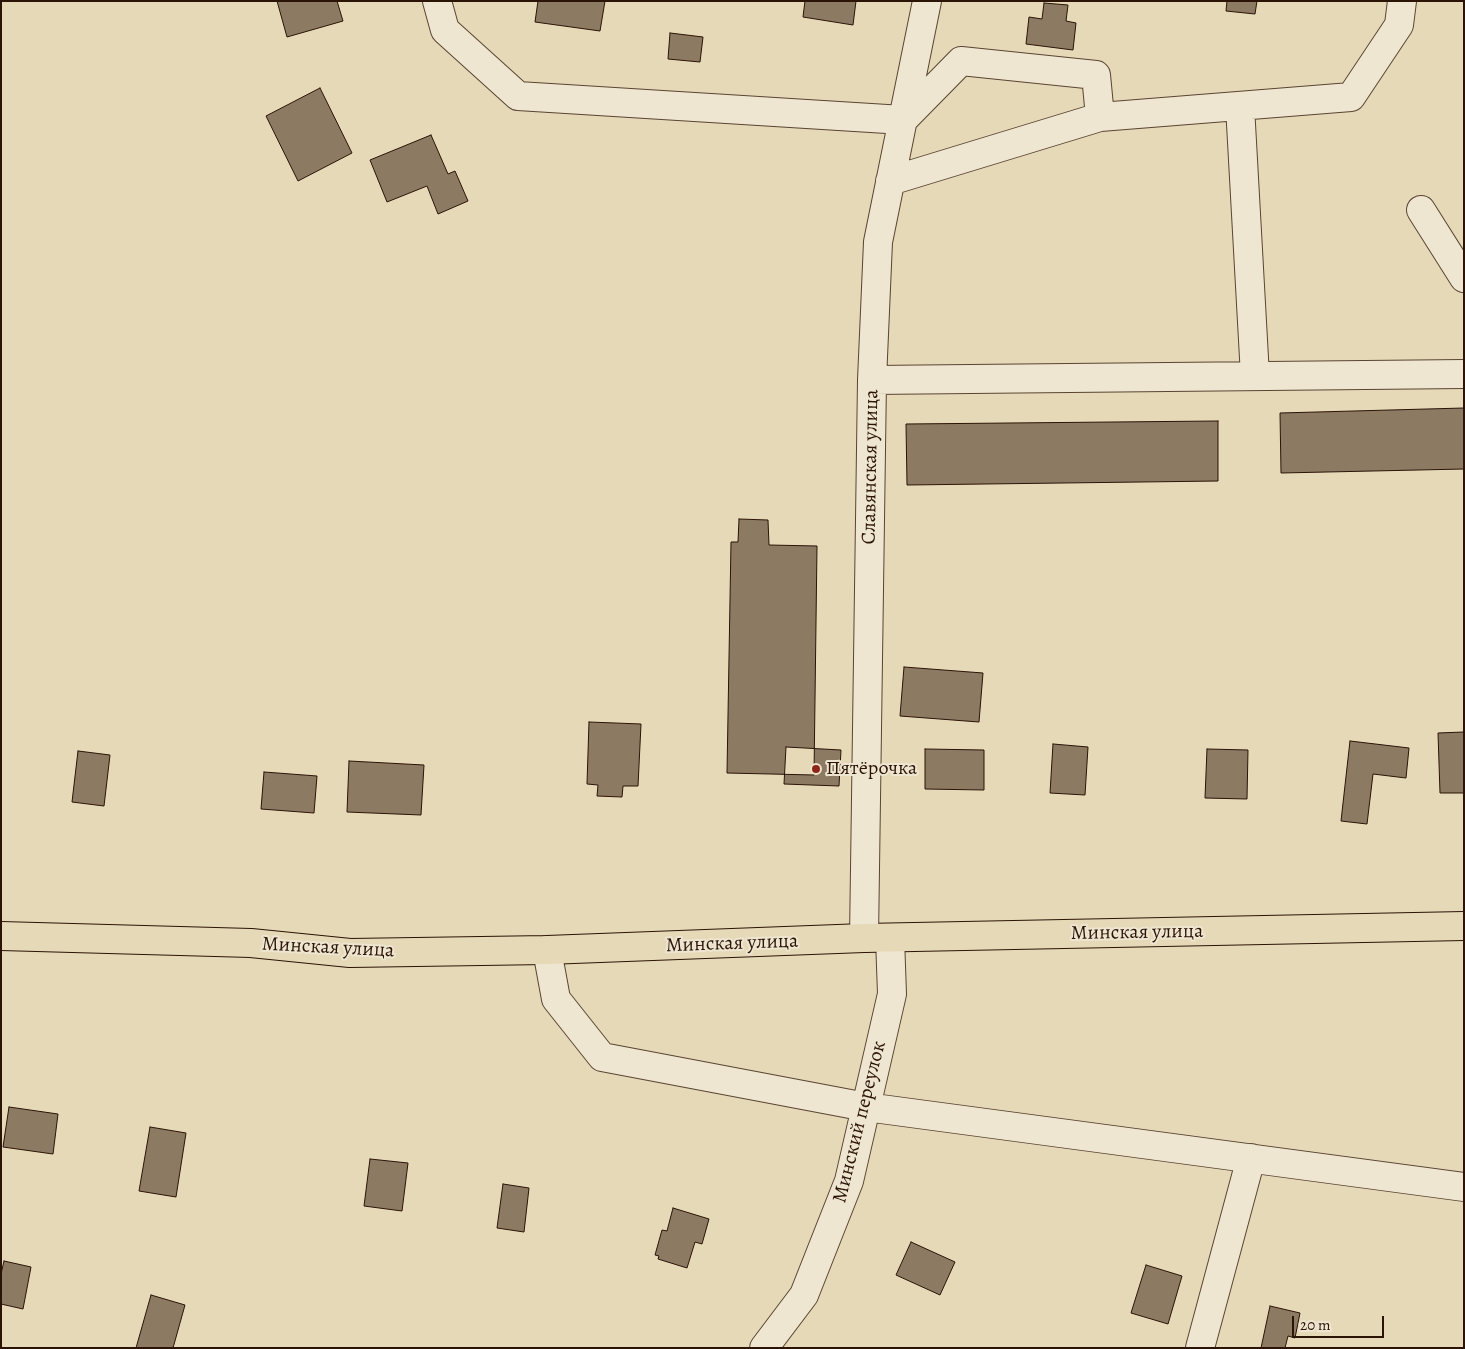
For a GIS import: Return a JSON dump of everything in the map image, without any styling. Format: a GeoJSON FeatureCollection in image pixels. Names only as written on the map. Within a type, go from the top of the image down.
{"type":"FeatureCollection","features":[{"type":"Feature","properties":{"kind":"main road","name":"Минская улица"},"geometry":{"type":"LineString","coordinates":[[1,936],[251,943],[350,953],[547,950],[877,938],[1464,926]]}},
{"type":"Feature","properties":{"kind":"street"},"geometry":{"type":"LineString","coordinates":[[437,1],[444,30],[518,96],[903,120],[961,61],[1096,75],[1100,117]]}},
{"type":"Feature","properties":{"kind":"street","name":"Славянская улица"},"geometry":{"type":"LineString","coordinates":[[877,938],[872,380],[878,242],[927,1]]}},
{"type":"Feature","properties":{"kind":"street"},"geometry":{"type":"LineString","coordinates":[[890,181],[1100,117],[1351,97],[1399,25],[1402,1]]}},
{"type":"Feature","properties":{"kind":"street"},"geometry":{"type":"LineString","coordinates":[[1240,106],[1255,376]]}},
{"type":"Feature","properties":{"kind":"street"},"geometry":{"type":"LineString","coordinates":[[1421,210],[1464,278]]}},
{"type":"Feature","properties":{"kind":"street"},"geometry":{"type":"LineString","coordinates":[[872,380],[1464,374]]}},
{"type":"Feature","properties":{"kind":"street","name":"Минский переулок"},"geometry":{"type":"LineString","coordinates":[[764,1348],[804,1295],[849,1181],[892,994],[877,938]]}},
{"type":"Feature","properties":{"kind":"street"},"geometry":{"type":"LineString","coordinates":[[547,950],[556,999],[602,1057],[866,1107],[1464,1187]]}},
{"type":"Feature","properties":{"kind":"street"},"geometry":{"type":"LineString","coordinates":[[1200,1348],[1251,1158]]}},
{"type":"Feature","properties":{"kind":"building"},"geometry":{"type":"Polygon","coordinates":[[[277,1],[337,1],[343,21],[287,37],[277,1]]]}},
{"type":"Feature","properties":{"kind":"building"},"geometry":{"type":"Polygon","coordinates":[[[538,1],[605,1],[600,31],[535,22],[538,1]]]}},
{"type":"Feature","properties":{"kind":"building"},"geometry":{"type":"Polygon","coordinates":[[[805,1],[856,1],[853,25],[803,17],[805,1]]]}},
{"type":"Feature","properties":{"kind":"building"},"geometry":{"type":"Polygon","coordinates":[[[1227,1],[1257,1],[1255,14],[1226,11],[1227,1]]]}},
{"type":"Feature","properties":{"kind":"building"},"geometry":{"type":"Polygon","coordinates":[[[1044,3],[1068,5],[1066,21],[1076,23],[1073,50],[1026,44],[1029,17],[1042,19],[1044,3]]]}},
{"type":"Feature","properties":{"kind":"building"},"geometry":{"type":"Polygon","coordinates":[[[670,33],[703,37],[700,62],[668,59],[670,33]]]}},
{"type":"Feature","properties":{"kind":"building"},"geometry":{"type":"Polygon","coordinates":[[[320,88],[352,153],[298,181],[266,116],[320,88]]]}},
{"type":"Feature","properties":{"kind":"building"},"geometry":{"type":"Polygon","coordinates":[[[431,135],[448,174],[455,171],[468,201],[438,214],[427,186],[387,202],[370,160],[431,135]]]}},
{"type":"Feature","properties":{"kind":"building"},"geometry":{"type":"Polygon","coordinates":[[[1464,408],[1464,469],[1281,473],[1280,413],[1464,408]]]}},
{"type":"Feature","properties":{"kind":"building"},"geometry":{"type":"Polygon","coordinates":[[[1218,421],[1218,481],[907,485],[906,424],[1218,421]]]}},
{"type":"Feature","properties":{"kind":"building"},"geometry":{"type":"Polygon","coordinates":[[[739,519],[768,520],[769,545],[817,546],[814,775],[727,773],[731,542],[738,542],[739,519]]]}},
{"type":"Feature","properties":{"kind":"building"},"geometry":{"type":"Polygon","coordinates":[[[904,667],[983,673],[979,722],[900,716],[904,667]]]}},
{"type":"Feature","properties":{"kind":"building"},"geometry":{"type":"Polygon","coordinates":[[[589,722],[641,724],[638,786],[623,786],[622,797],[597,796],[598,785],[587,784],[589,722]]]}},
{"type":"Feature","properties":{"kind":"building"},"geometry":{"type":"Polygon","coordinates":[[[1464,732],[1464,793],[1440,793],[1438,733],[1464,732]]]}},
{"type":"Feature","properties":{"kind":"building"},"geometry":{"type":"Polygon","coordinates":[[[1350,741],[1409,748],[1406,778],[1373,774],[1367,824],[1341,821],[1350,741]]]}},
{"type":"Feature","properties":{"kind":"building"},"geometry":{"type":"Polygon","coordinates":[[[1053,744],[1088,747],[1085,795],[1050,793],[1053,744]]]}},
{"type":"Feature","properties":{"kind":"building"},"geometry":{"type":"Polygon","coordinates":[[[786,747],[841,750],[839,786],[784,784],[786,747]]]}},
{"type":"Feature","properties":{"kind":"building"},"geometry":{"type":"Polygon","coordinates":[[[925,749],[984,750],[984,790],[925,789],[925,749]]]}},
{"type":"Feature","properties":{"kind":"building"},"geometry":{"type":"Polygon","coordinates":[[[1207,749],[1248,750],[1247,799],[1205,798],[1207,749]]]}},
{"type":"Feature","properties":{"kind":"building"},"geometry":{"type":"Polygon","coordinates":[[[78,751],[110,755],[104,806],[72,802],[78,751]]]}},
{"type":"Feature","properties":{"kind":"building"},"geometry":{"type":"Polygon","coordinates":[[[349,761],[424,765],[421,815],[347,812],[349,761]]]}},
{"type":"Feature","properties":{"kind":"building"},"geometry":{"type":"Polygon","coordinates":[[[264,772],[317,776],[314,813],[261,809],[264,772]]]}},
{"type":"Feature","properties":{"kind":"building"},"geometry":{"type":"Polygon","coordinates":[[[9,1107],[58,1114],[53,1154],[3,1147],[9,1107]]]}},
{"type":"Feature","properties":{"kind":"building"},"geometry":{"type":"Polygon","coordinates":[[[150,1127],[186,1133],[176,1197],[139,1191],[150,1127]]]}},
{"type":"Feature","properties":{"kind":"building"},"geometry":{"type":"Polygon","coordinates":[[[370,1159],[408,1163],[402,1211],[364,1206],[370,1159]]]}},
{"type":"Feature","properties":{"kind":"building"},"geometry":{"type":"Polygon","coordinates":[[[503,1184],[529,1188],[524,1232],[497,1228],[503,1184]]]}},
{"type":"Feature","properties":{"kind":"building"},"geometry":{"type":"Polygon","coordinates":[[[673,1208],[709,1219],[702,1244],[695,1242],[687,1268],[658,1259],[659,1256],[655,1255],[662,1230],[667,1231],[673,1208]]]}},
{"type":"Feature","properties":{"kind":"building"},"geometry":{"type":"Polygon","coordinates":[[[911,1242],[955,1262],[940,1295],[896,1275],[911,1242]]]}},
{"type":"Feature","properties":{"kind":"building"},"geometry":{"type":"Polygon","coordinates":[[[4,1261],[31,1267],[23,1309],[1,1304],[1,1274],[4,1261]]]}},
{"type":"Feature","properties":{"kind":"building"},"geometry":{"type":"Polygon","coordinates":[[[1146,1265],[1182,1276],[1168,1324],[1131,1313],[1146,1265]]]}},
{"type":"Feature","properties":{"kind":"building"},"geometry":{"type":"Polygon","coordinates":[[[151,1295],[185,1305],[173,1348],[136,1348],[151,1295]]]}},
{"type":"Feature","properties":{"kind":"building"},"geometry":{"type":"Polygon","coordinates":[[[1270,1306],[1300,1313],[1295,1338],[1288,1336],[1285,1348],[1261,1348],[1270,1306]]]}},
{"type":"Feature","properties":{"kind":"place","name":"Пятёрочка"},"geometry":{"type":"Point","coordinates":[816,769]}}]}
